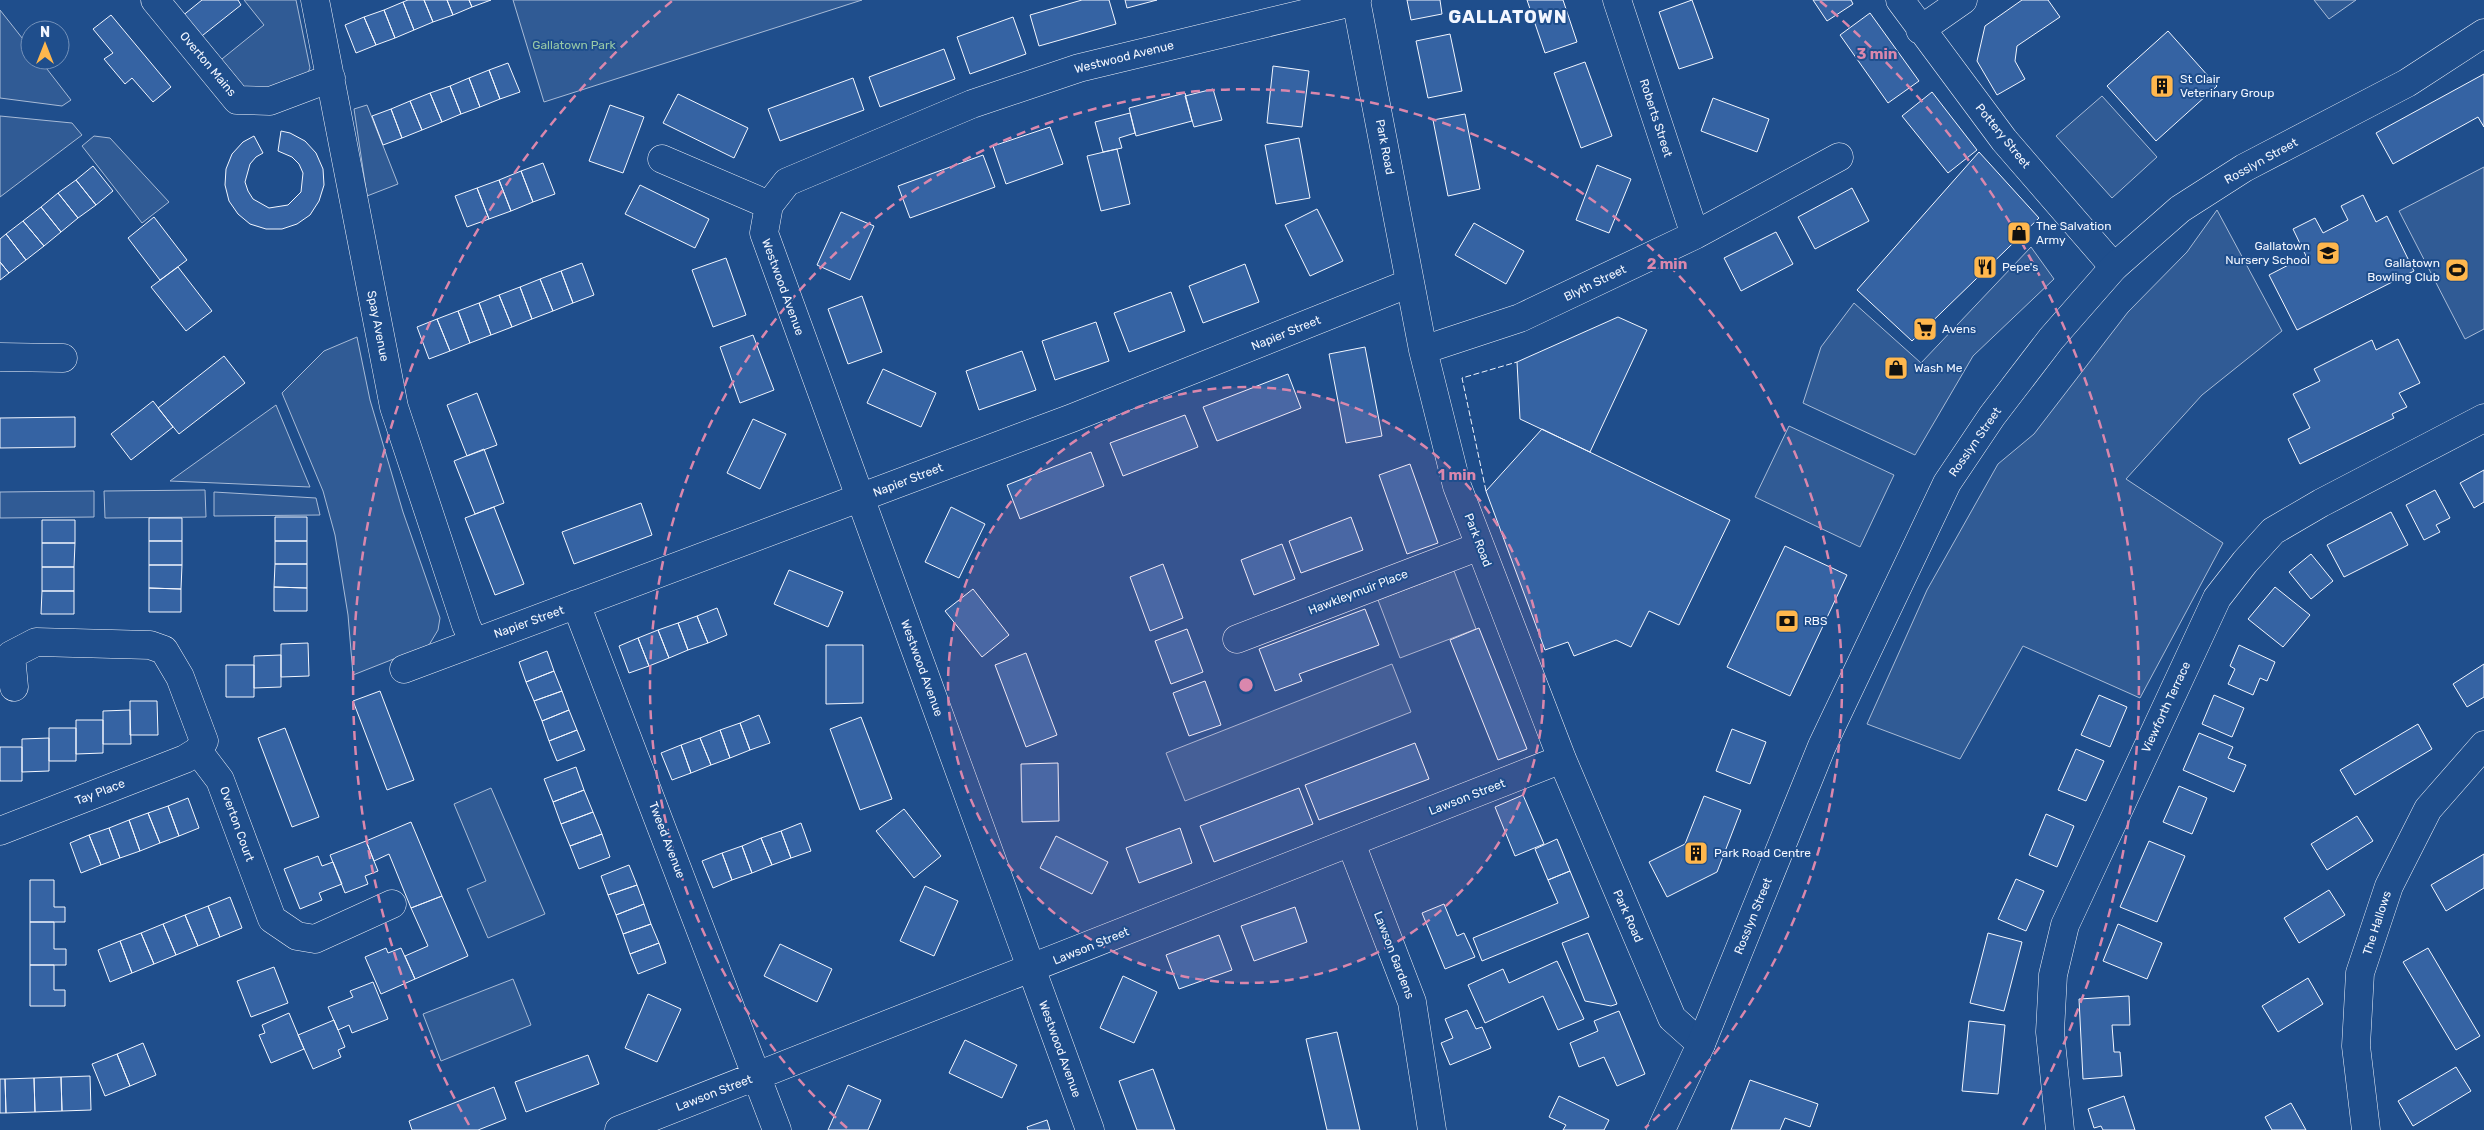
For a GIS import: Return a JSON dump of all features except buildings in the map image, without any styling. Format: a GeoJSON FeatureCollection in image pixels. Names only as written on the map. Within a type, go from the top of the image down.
{"type":"FeatureCollection","features":[{"type":"Feature","properties":{"kind":"street","name":"Overton Mains"},"geometry":{"type":"LineString","coordinates":[[155,0],[237,100],[270,101],[331,78]]}},
{"type":"Feature","properties":{"kind":"street","name":"Spay Avenue"},"geometry":{"type":"LineString","coordinates":[[315,0],[394,407],[436,537],[466,625],[474,642]]}},
{"type":"Feature","properties":{"kind":"street","name":"Roberts Street"},"geometry":{"type":"LineString","coordinates":[[1617,0],[1694,235]]}},
{"type":"Feature","properties":{"kind":"street","name":"Pottery Street"},"geometry":{"type":"LineString","coordinates":[[1900,0],[1920,30],[2004,140],[2114,267]]}},
{"type":"Feature","properties":{"kind":"street"},"geometry":{"type":"LineString","coordinates":[[1920,30],[1964,0]]}},
{"type":"Feature","properties":{"kind":"street","name":"Westwood Avenue"},"geometry":{"type":"LineString","coordinates":[[1090,1130],[1030,970],[764,233],[769,205],[787,182],[981,101],[1080,68],[1356,1]]}},
{"type":"Feature","properties":{"kind":"street","name":"Park Road"},"geometry":{"type":"LineString","coordinates":[[1356,1],[1423,350],[1456,486],[1562,759],[1672,1018],[1702,1044]]}},
{"type":"Feature","properties":{"kind":"street","name":"Rosslyn Street"},"geometry":{"type":"LineString","coordinates":[[1661,1130],[1702,1044],[1822,746],[1947,483],[1992,416],[2045,346],[2114,267],[2180,209],[2244,168],[2407,83],[2484,33]]}},
{"type":"Feature","properties":{"kind":"street","name":"Blyth Street"},"geometry":{"type":"LineString","coordinates":[[1423,350],[1520,318],[1694,235],[1839,157]]}},
{"type":"Feature","properties":{"kind":"street"},"geometry":{"type":"LineString","coordinates":[[662,159],[769,205]]}},
{"type":"Feature","properties":{"kind":"street","name":"Napier Street"},"geometry":{"type":"LineString","coordinates":[[404,669],[1072,418],[1410,283]]}},
{"type":"Feature","properties":{"kind":"street"},"geometry":{"type":"LineString","coordinates":[[0,357],[64,358]]}},
{"type":"Feature","properties":{"kind":"street","name":"Viewforth Terrace"},"geometry":{"type":"LineString","coordinates":[[2060,1130],[2050,1032],[2053,974],[2065,925],[2216,598],[2273,531],[2321,503],[2484,418]]}},
{"type":"Feature","properties":{"kind":"street","name":"Hawkleymuir Place"},"geometry":{"type":"LineString","coordinates":[[1237,639],[1480,546]]}},
{"type":"Feature","properties":{"kind":"street","name":"Tweed Avenue"},"geometry":{"type":"LineString","coordinates":[[576,604],[758,1076],[777,1130]]}},
{"type":"Feature","properties":{"kind":"street"},"geometry":{"type":"LineString","coordinates":[[14,687],[11,655],[36,642],[150,645],[164,650],[180,677],[204,741],[198,751]]}},
{"type":"Feature","properties":{"kind":"street","name":"The Hallows"},"geometry":{"type":"LineString","coordinates":[[2366,1130],[2356,1046],[2360,973],[2389,886],[2428,809],[2474,754],[2484,745]]}},
{"type":"Feature","properties":{"kind":"street","name":"Tay Place"},"geometry":{"type":"LineString","coordinates":[[0,831],[185,759],[198,751]]}},
{"type":"Feature","properties":{"kind":"street","name":"Overton Court"},"geometry":{"type":"LineString","coordinates":[[198,751],[220,780],[272,919],[297,936],[315,939],[392,904]]}},
{"type":"Feature","properties":{"kind":"street","name":"Lawson Street"},"geometry":{"type":"LineString","coordinates":[[619,1130],[1030,970],[1562,759]]}},
{"type":"Feature","properties":{"kind":"street","name":"Lawson Gardens"},"geometry":{"type":"LineString","coordinates":[[1351,843],[1412,1002],[1432,1130]]}},
{"type":"Feature","properties":{"kind":"shaded area"},"geometry":{"type":"Polygon","coordinates":[[[244,0],[296,0],[310,68],[306,77],[297,83],[244,91],[217,63],[264,25],[244,0]]]}},
{"type":"Feature","properties":{"kind":"shaded area","name":"Gallatown Park"},"geometry":{"type":"Polygon","coordinates":[[[513,0],[862,0],[544,102],[513,0]]]}},
{"type":"Feature","properties":{"kind":"shaded area"},"geometry":{"type":"Polygon","coordinates":[[[2314,0],[2356,0],[2329,19],[2314,0]]]}},
{"type":"Feature","properties":{"kind":"shaded area"},"geometry":{"type":"Polygon","coordinates":[[[0,10],[20,35],[20,70],[48,70],[71,100],[62,106],[0,98],[0,10]]]}},
{"type":"Feature","properties":{"kind":"shaded area"},"geometry":{"type":"Polygon","coordinates":[[[2102,96],[2157,157],[2112,198],[2056,136],[2102,96]]]}},
{"type":"Feature","properties":{"kind":"shaded area"},"geometry":{"type":"Polygon","coordinates":[[[367,105],[398,184],[367,196],[354,109],[367,105]]]}},
{"type":"Feature","properties":{"kind":"shaded area"},"geometry":{"type":"Polygon","coordinates":[[[0,116],[72,123],[82,135],[0,197],[0,116]]]}},
{"type":"Feature","properties":{"kind":"shaded area"},"geometry":{"type":"Polygon","coordinates":[[[94,136],[110,138],[169,202],[142,223],[82,146],[94,136]]]}},
{"type":"Feature","properties":{"kind":"shaded area","name":"Gallatown Bowling Club"},"geometry":{"type":"Polygon","coordinates":[[[2484,167],[2484,329],[2465,339],[2399,211],[2484,167]]]}},
{"type":"Feature","properties":{"kind":"shaded area"},"geometry":{"type":"Polygon","coordinates":[[[2217,210],[2282,331],[2202,395],[2126,479],[2223,543],[2140,698],[2023,646],[1960,759],[1867,724],[1927,590],[1998,464],[2034,434],[2128,312],[2187,252],[2217,210]]]}},
{"type":"Feature","properties":{"kind":"shaded area"},"geometry":{"type":"Polygon","coordinates":[[[2031,247],[2054,279],[1973,356],[1915,455],[1803,403],[1821,347],[1854,303],[1921,363],[2031,247]]]}},
{"type":"Feature","properties":{"kind":"shaded area"},"geometry":{"type":"Polygon","coordinates":[[[357,337],[370,400],[403,512],[440,618],[438,630],[429,645],[353,675],[348,615],[335,535],[323,491],[282,393],[324,351],[357,337]]]}},
{"type":"Feature","properties":{"kind":"shaded area"},"geometry":{"type":"Polygon","coordinates":[[[276,405],[310,487],[170,481],[276,405]]]}},
{"type":"Feature","properties":{"kind":"shaded area"},"geometry":{"type":"Polygon","coordinates":[[[1789,426],[1894,475],[1860,547],[1755,497],[1789,426]]]}},
{"type":"Feature","properties":{"kind":"shaded area"},"geometry":{"type":"Polygon","coordinates":[[[205,490],[206,517],[105,518],[104,491],[205,490]]]}},
{"type":"Feature","properties":{"kind":"shaded area"},"geometry":{"type":"Polygon","coordinates":[[[94,491],[94,517],[0,518],[0,492],[94,491]]]}},
{"type":"Feature","properties":{"kind":"shaded area"},"geometry":{"type":"Polygon","coordinates":[[[214,492],[316,498],[320,515],[214,516],[214,492]]]}},
{"type":"Feature","properties":{"kind":"shaded area"},"geometry":{"type":"Polygon","coordinates":[[[1454,571],[1476,629],[1400,658],[1378,600],[1454,571]]]}},
{"type":"Feature","properties":{"kind":"shaded area"},"geometry":{"type":"Polygon","coordinates":[[[1392,664],[1411,712],[1185,801],[1166,753],[1392,664]]]}},
{"type":"Feature","properties":{"kind":"shaded area"},"geometry":{"type":"Polygon","coordinates":[[[491,788],[545,914],[488,938],[467,889],[486,881],[454,804],[491,788]]]}},
{"type":"Feature","properties":{"kind":"shaded area"},"geometry":{"type":"Polygon","coordinates":[[[513,979],[531,1025],[441,1061],[423,1014],[513,979]]]}},
{"type":"Feature","properties":{"kind":"fence"},"geometry":{"type":"LineString","coordinates":[[1486,491],[1462,378],[1517,362]]}},
{"type":"Feature","properties":{"kind":"place","name":"St Clair Veterinary Group"},"geometry":{"type":"Point","coordinates":[2162,86]}},
{"type":"Feature","properties":{"kind":"place","name":"The Salvation Army"},"geometry":{"type":"Point","coordinates":[2019,233]}},
{"type":"Feature","properties":{"kind":"place","name":"Gallatown Nursery School"},"geometry":{"type":"Point","coordinates":[2328,253]}},
{"type":"Feature","properties":{"kind":"place","name":"Pepe's"},"geometry":{"type":"Point","coordinates":[1985,267]}},
{"type":"Feature","properties":{"kind":"place","name":"Gallatown Bowling Club"},"geometry":{"type":"Point","coordinates":[2457,270]}},
{"type":"Feature","properties":{"kind":"place","name":"Avens"},"geometry":{"type":"Point","coordinates":[1925,329]}},
{"type":"Feature","properties":{"kind":"place","name":"Wash Me"},"geometry":{"type":"Point","coordinates":[1896,368]}},
{"type":"Feature","properties":{"kind":"place","name":"RBS"},"geometry":{"type":"Point","coordinates":[1787,621]}},
{"type":"Feature","properties":{"kind":"place","name":"Park Road Centre"},"geometry":{"type":"Point","coordinates":[1696,853]}},
{"type":"Feature","properties":{"kind":"district","name":"GALLATOWN"},"geometry":{"type":"Point","coordinates":[1508,17]}}]}
